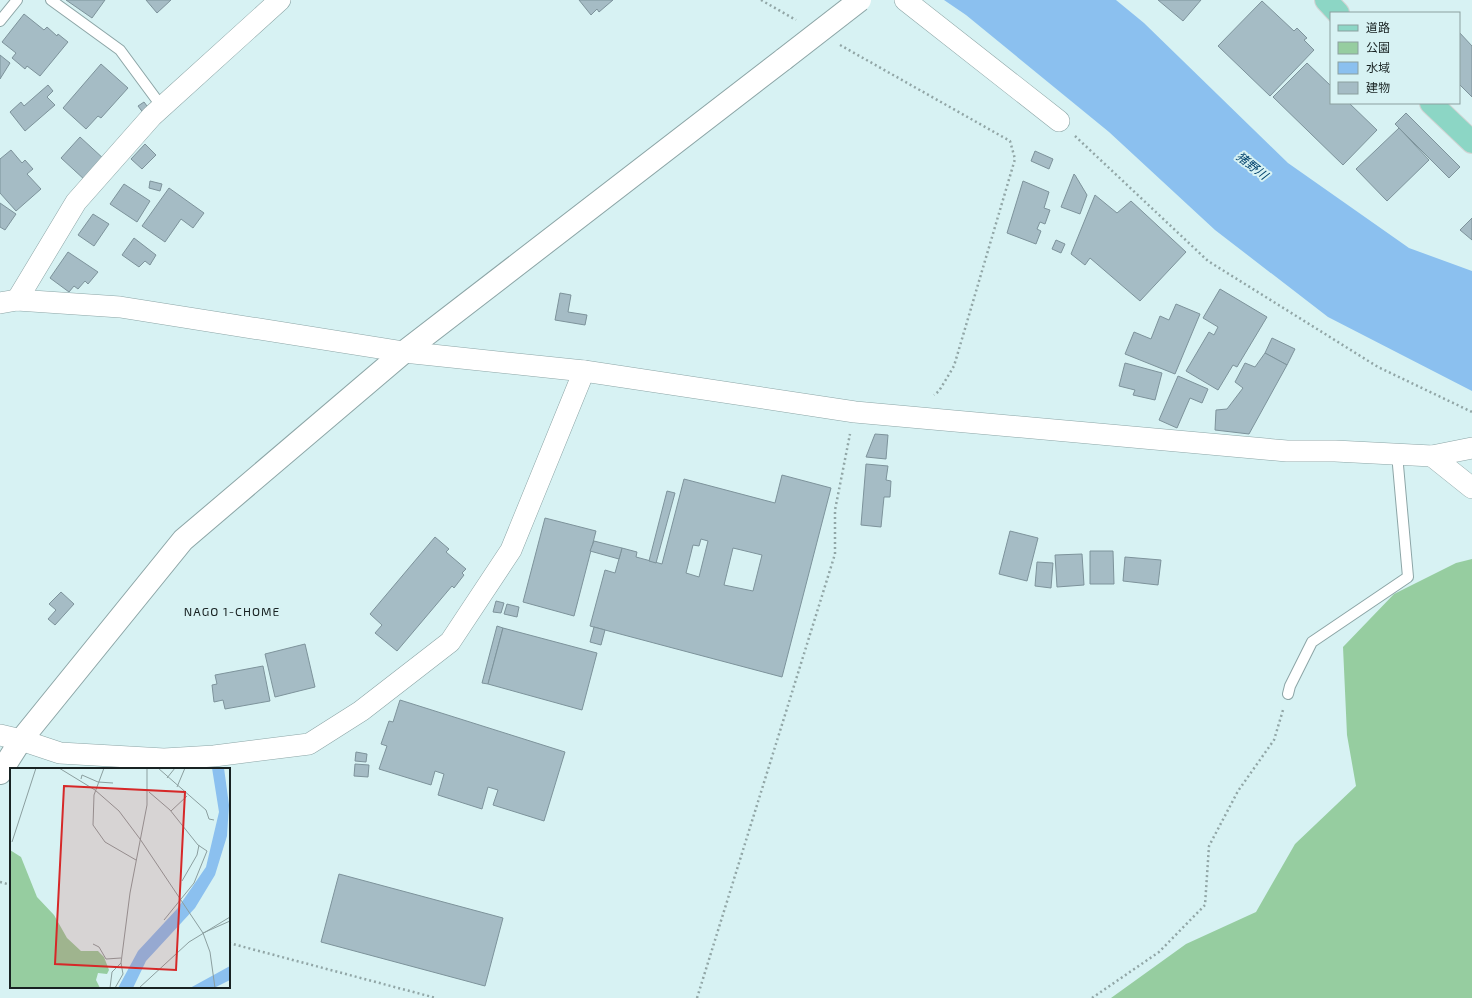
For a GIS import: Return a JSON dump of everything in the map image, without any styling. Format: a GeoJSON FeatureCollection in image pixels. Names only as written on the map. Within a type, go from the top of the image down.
{"type":"FeatureCollection","features":[{"type":"Feature","properties":{"kind":"main road"},"geometry":{"type":"LineString","coordinates":[[1326,0],[1337,12]]}},
{"type":"Feature","properties":{"kind":"main road"},"geometry":{"type":"LineString","coordinates":[[1432,104],[1472,142]]}},
{"type":"Feature","properties":{"kind":"street"},"geometry":{"type":"LineString","coordinates":[[8,301],[76,202],[152,116],[280,0]]}},
{"type":"Feature","properties":{"kind":"street"},"geometry":{"type":"LineString","coordinates":[[0,773],[22,740],[183,540],[404,352],[860,0]]}},
{"type":"Feature","properties":{"kind":"street"},"geometry":{"type":"LineString","coordinates":[[904,0],[1059,121]]}},
{"type":"Feature","properties":{"kind":"street"},"geometry":{"type":"LineString","coordinates":[[8,301],[120,307],[404,352],[584,371],[855,412],[1287,451],[1432,456],[1472,448]]}},
{"type":"Feature","properties":{"kind":"street"},"geometry":{"type":"LineString","coordinates":[[0,735],[22,740],[60,753],[164,759],[214,756],[309,744],[361,711],[450,642],[511,550],[584,371]]}},
{"type":"Feature","properties":{"kind":"street"},"geometry":{"type":"LineString","coordinates":[[1432,456],[1472,488]]}},
{"type":"Feature","properties":{"kind":"lane"},"geometry":{"type":"LineString","coordinates":[[0,21],[17,0]]}},
{"type":"Feature","properties":{"kind":"lane"},"geometry":{"type":"LineString","coordinates":[[51,0],[120,50],[162,107]]}},
{"type":"Feature","properties":{"kind":"lane"},"geometry":{"type":"LineString","coordinates":[[1288,694],[1290,686],[1312,642],[1408,577],[1397,454]]}},
{"type":"Feature","properties":{"kind":"path"},"geometry":{"type":"LineString","coordinates":[[761,0],[801,23]]}},
{"type":"Feature","properties":{"kind":"path"},"geometry":{"type":"LineString","coordinates":[[835,42],[1010,141],[1014,159],[954,366],[939,391],[933,396]]}},
{"type":"Feature","properties":{"kind":"path"},"geometry":{"type":"LineString","coordinates":[[1059,121],[1208,261],[1378,367],[1472,412]]}},
{"type":"Feature","properties":{"kind":"path"},"geometry":{"type":"LineString","coordinates":[[697,998],[835,554],[835,510],[855,412]]}},
{"type":"Feature","properties":{"kind":"path"},"geometry":{"type":"LineString","coordinates":[[1092,998],[1159,952],[1205,905],[1209,846],[1238,790],[1274,740],[1288,694]]}},
{"type":"Feature","properties":{"kind":"path"},"geometry":{"type":"LineString","coordinates":[[0,882],[10,885]]}},
{"type":"Feature","properties":{"kind":"path"},"geometry":{"type":"LineString","coordinates":[[230,943],[436,998]]}},
{"type":"Feature","properties":{"kind":"green space"},"geometry":{"type":"Polygon","coordinates":[[[1472,559],[1472,998],[1111,998],[1186,944],[1256,912],[1295,844],[1356,786],[1347,735],[1343,647],[1394,594],[1456,563],[1472,559]]]}},
{"type":"Feature","properties":{"kind":"water","name":"猪野川"},"geometry":{"type":"Polygon","coordinates":[[[944,0],[1116,0],[1144,23],[1288,163],[1409,248],[1472,271],[1472,391],[1328,317],[1215,230],[1109,132],[966,15],[944,0]]]}},
{"type":"Feature","properties":{"kind":"building"},"geometry":{"type":"Polygon","coordinates":[[[66,0],[105,0],[92,18],[66,0]]]}},
{"type":"Feature","properties":{"kind":"building"},"geometry":{"type":"Polygon","coordinates":[[[146,0],[171,0],[157,13],[146,0]]]}},
{"type":"Feature","properties":{"kind":"building"},"geometry":{"type":"Polygon","coordinates":[[[579,0],[613,0],[599,12],[597,9],[591,15],[579,0]]]}},
{"type":"Feature","properties":{"kind":"building"},"geometry":{"type":"Polygon","coordinates":[[[1158,0],[1201,0],[1183,21],[1158,0]]]}},
{"type":"Feature","properties":{"kind":"building"},"geometry":{"type":"Polygon","coordinates":[[[1262,1],[1294,31],[1297,28],[1307,38],[1304,40],[1314,50],[1270,96],[1218,46],[1262,1]]]}},
{"type":"Feature","properties":{"kind":"building"},"geometry":{"type":"Polygon","coordinates":[[[24,14],[44,30],[47,27],[57,36],[58,34],[68,42],[40,76],[27,66],[25,69],[12,58],[16,53],[2,42],[24,14]]]}},
{"type":"Feature","properties":{"kind":"building"},"geometry":{"type":"Polygon","coordinates":[[[1460,33],[1472,46],[1472,97],[1460,85],[1460,33]]]}},
{"type":"Feature","properties":{"kind":"building"},"geometry":{"type":"Polygon","coordinates":[[[0,55],[10,63],[0,79],[0,55]]]}},
{"type":"Feature","properties":{"kind":"building"},"geometry":{"type":"Polygon","coordinates":[[[1307,63],[1330,85],[1330,104],[1350,104],[1377,130],[1343,165],[1273,97],[1307,63]]]}},
{"type":"Feature","properties":{"kind":"building"},"geometry":{"type":"Polygon","coordinates":[[[101,64],[128,88],[101,118],[98,116],[86,129],[63,108],[101,64]]]}},
{"type":"Feature","properties":{"kind":"building"},"geometry":{"type":"Polygon","coordinates":[[[48,85],[53,91],[47,97],[55,105],[25,131],[10,112],[21,102],[24,106],[48,85]]]}},
{"type":"Feature","properties":{"kind":"building"},"geometry":{"type":"Polygon","coordinates":[[[144,102],[150,110],[144,114],[138,106],[144,102]]]}},
{"type":"Feature","properties":{"kind":"building"},"geometry":{"type":"Polygon","coordinates":[[[1406,113],[1460,167],[1449,178],[1395,124],[1406,113]]]}},
{"type":"Feature","properties":{"kind":"building"},"geometry":{"type":"Polygon","coordinates":[[[1399,128],[1429,160],[1387,201],[1356,169],[1399,128]]]}},
{"type":"Feature","properties":{"kind":"building"},"geometry":{"type":"Polygon","coordinates":[[[80,137],[105,160],[86,181],[61,158],[80,137]]]}},
{"type":"Feature","properties":{"kind":"building"},"geometry":{"type":"Polygon","coordinates":[[[145,144],[156,155],[142,169],[131,159],[145,144]]]}},
{"type":"Feature","properties":{"kind":"building"},"geometry":{"type":"Polygon","coordinates":[[[11,150],[22,163],[25,160],[33,169],[27,174],[41,189],[16,211],[0,193],[0,159],[11,150]]]}},
{"type":"Feature","properties":{"kind":"building"},"geometry":{"type":"Polygon","coordinates":[[[1035,151],[1053,159],[1049,169],[1031,161],[1035,151]]]}},
{"type":"Feature","properties":{"kind":"building"},"geometry":{"type":"Polygon","coordinates":[[[1074,174],[1087,195],[1080,214],[1061,207],[1074,174]]]}},
{"type":"Feature","properties":{"kind":"building"},"geometry":{"type":"Polygon","coordinates":[[[150,181],[162,184],[160,191],[149,188],[150,181]]]}},
{"type":"Feature","properties":{"kind":"building"},"geometry":{"type":"Polygon","coordinates":[[[1023,181],[1049,192],[1044,208],[1050,210],[1045,224],[1040,222],[1037,229],[1041,231],[1036,244],[1007,233],[1023,181]]]}},
{"type":"Feature","properties":{"kind":"building"},"geometry":{"type":"Polygon","coordinates":[[[124,184],[150,201],[137,222],[110,204],[124,184]]]}},
{"type":"Feature","properties":{"kind":"building"},"geometry":{"type":"Polygon","coordinates":[[[169,188],[204,213],[193,228],[181,219],[165,242],[142,226],[169,188]]]}},
{"type":"Feature","properties":{"kind":"building"},"geometry":{"type":"Polygon","coordinates":[[[1095,195],[1117,213],[1131,201],[1186,252],[1140,301],[1090,258],[1085,265],[1071,254],[1095,195]]]}},
{"type":"Feature","properties":{"kind":"building"},"geometry":{"type":"Polygon","coordinates":[[[0,203],[16,214],[5,230],[0,227],[0,203]]]}},
{"type":"Feature","properties":{"kind":"building"},"geometry":{"type":"Polygon","coordinates":[[[93,214],[109,224],[94,246],[78,235],[93,214]]]}},
{"type":"Feature","properties":{"kind":"building"},"geometry":{"type":"Polygon","coordinates":[[[1472,218],[1472,240],[1460,230],[1472,218]]]}},
{"type":"Feature","properties":{"kind":"building"},"geometry":{"type":"Polygon","coordinates":[[[134,238],[156,255],[150,265],[145,261],[139,267],[122,255],[134,238]]]}},
{"type":"Feature","properties":{"kind":"building"},"geometry":{"type":"Polygon","coordinates":[[[1056,240],[1065,244],[1061,253],[1052,249],[1056,240]]]}},
{"type":"Feature","properties":{"kind":"building"},"geometry":{"type":"Polygon","coordinates":[[[68,252],[98,272],[88,284],[85,281],[78,289],[74,286],[69,292],[50,278],[68,252]]]}},
{"type":"Feature","properties":{"kind":"building"},"geometry":{"type":"Polygon","coordinates":[[[1220,289],[1267,317],[1237,367],[1233,365],[1218,390],[1186,371],[1209,332],[1214,335],[1218,327],[1203,318],[1220,289]]]}},
{"type":"Feature","properties":{"kind":"building"},"geometry":{"type":"Polygon","coordinates":[[[560,293],[571,295],[568,312],[587,315],[585,325],[555,320],[560,293]]]}},
{"type":"Feature","properties":{"kind":"building"},"geometry":{"type":"Polygon","coordinates":[[[1176,304],[1200,314],[1175,374],[1125,354],[1134,332],[1151,339],[1160,316],[1169,320],[1176,304]]]}},
{"type":"Feature","properties":{"kind":"building"},"geometry":{"type":"Polygon","coordinates":[[[1272,338],[1295,349],[1287,365],[1265,353],[1272,338]]]}},
{"type":"Feature","properties":{"kind":"building"},"geometry":{"type":"Polygon","coordinates":[[[1265,353],[1287,365],[1249,434],[1215,430],[1216,410],[1227,409],[1243,388],[1235,382],[1245,363],[1255,367],[1265,353]]]}},
{"type":"Feature","properties":{"kind":"building"},"geometry":{"type":"Polygon","coordinates":[[[1125,363],[1162,373],[1155,400],[1133,395],[1135,390],[1119,386],[1125,363]]]}},
{"type":"Feature","properties":{"kind":"building"},"geometry":{"type":"Polygon","coordinates":[[[1178,376],[1208,389],[1202,403],[1190,398],[1177,428],[1159,420],[1178,376]]]}},
{"type":"Feature","properties":{"kind":"building"},"geometry":{"type":"Polygon","coordinates":[[[875,434],[888,435],[886,459],[866,457],[875,434]]]}},
{"type":"Feature","properties":{"kind":"building"},"geometry":{"type":"Polygon","coordinates":[[[866,464],[888,466],[886,480],[891,481],[890,497],[884,497],[881,527],[861,525],[866,464]]]}},
{"type":"Feature","properties":{"kind":"building"},"geometry":{"type":"Polygon","coordinates":[[[782,475],[831,488],[782,677],[590,626],[605,570],[615,573],[622,548],[637,552],[636,557],[662,564],[684,479],[775,503],[782,475]],[[701,539],[699,546],[693,545],[686,573],[699,577],[708,541],[701,539]],[[733,548],[724,585],[753,591],[762,555],[733,548]]]}},
{"type":"Feature","properties":{"kind":"building"},"geometry":{"type":"Polygon","coordinates":[[[667,491],[675,493],[656,563],[649,561],[667,491]]]}},
{"type":"Feature","properties":{"kind":"building"},"geometry":{"type":"Polygon","coordinates":[[[545,518],[596,531],[574,616],[523,602],[545,518]]]}},
{"type":"Feature","properties":{"kind":"building"},"geometry":{"type":"Polygon","coordinates":[[[1010,531],[1038,538],[1027,581],[999,574],[1010,531]]]}},
{"type":"Feature","properties":{"kind":"building"},"geometry":{"type":"Polygon","coordinates":[[[435,537],[449,549],[446,552],[466,569],[462,573],[464,575],[454,588],[452,586],[397,651],[375,633],[382,625],[370,614],[435,537]]]}},
{"type":"Feature","properties":{"kind":"building"},"geometry":{"type":"Polygon","coordinates":[[[594,541],[622,548],[619,559],[590,551],[594,541]]]}},
{"type":"Feature","properties":{"kind":"building"},"geometry":{"type":"Polygon","coordinates":[[[1090,551],[1113,551],[1114,584],[1090,584],[1090,551]]]}},
{"type":"Feature","properties":{"kind":"building"},"geometry":{"type":"Polygon","coordinates":[[[1082,554],[1084,585],[1057,587],[1055,555],[1082,554]]]}},
{"type":"Feature","properties":{"kind":"building"},"geometry":{"type":"Polygon","coordinates":[[[1125,557],[1161,560],[1158,585],[1123,581],[1125,557]]]}},
{"type":"Feature","properties":{"kind":"building"},"geometry":{"type":"Polygon","coordinates":[[[1037,562],[1053,563],[1051,588],[1035,586],[1037,562]]]}},
{"type":"Feature","properties":{"kind":"building"},"geometry":{"type":"Polygon","coordinates":[[[61,592],[74,604],[55,625],[48,619],[56,610],[49,604],[61,592]]]}},
{"type":"Feature","properties":{"kind":"building"},"geometry":{"type":"Polygon","coordinates":[[[496,601],[504,603],[501,613],[493,612],[496,601]]]}},
{"type":"Feature","properties":{"kind":"building"},"geometry":{"type":"Polygon","coordinates":[[[507,604],[519,607],[517,617],[504,614],[507,604]]]}},
{"type":"Feature","properties":{"kind":"building"},"geometry":{"type":"Polygon","coordinates":[[[497,626],[503,628],[488,684],[482,683],[497,626]]]}},
{"type":"Feature","properties":{"kind":"building"},"geometry":{"type":"Polygon","coordinates":[[[594,627],[605,630],[601,645],[590,642],[594,627]]]}},
{"type":"Feature","properties":{"kind":"building"},"geometry":{"type":"Polygon","coordinates":[[[503,628],[597,653],[582,710],[488,684],[503,628]]]}},
{"type":"Feature","properties":{"kind":"building"},"geometry":{"type":"Polygon","coordinates":[[[305,644],[315,687],[275,697],[265,654],[305,644]]]}},
{"type":"Feature","properties":{"kind":"building"},"geometry":{"type":"Polygon","coordinates":[[[263,666],[270,701],[225,709],[223,700],[214,702],[212,685],[217,684],[215,675],[263,666]]]}},
{"type":"Feature","properties":{"kind":"building"},"geometry":{"type":"Polygon","coordinates":[[[400,700],[565,752],[544,821],[493,805],[498,790],[488,787],[482,809],[438,795],[444,774],[435,771],[431,785],[379,769],[387,746],[381,744],[389,721],[393,722],[400,700]]]}},
{"type":"Feature","properties":{"kind":"building"},"geometry":{"type":"Polygon","coordinates":[[[356,752],[367,754],[366,762],[355,761],[356,752]]]}},
{"type":"Feature","properties":{"kind":"building"},"geometry":{"type":"Polygon","coordinates":[[[355,764],[369,765],[368,777],[354,776],[355,764]]]}},
{"type":"Feature","properties":{"kind":"building"},"geometry":{"type":"Polygon","coordinates":[[[339,874],[503,918],[485,986],[321,942],[339,874]]]}},
{"type":"Feature","properties":{"kind":"district","name":"NAGO 1-CHOME"},"geometry":{"type":"Point","coordinates":[232,612]}}]}
